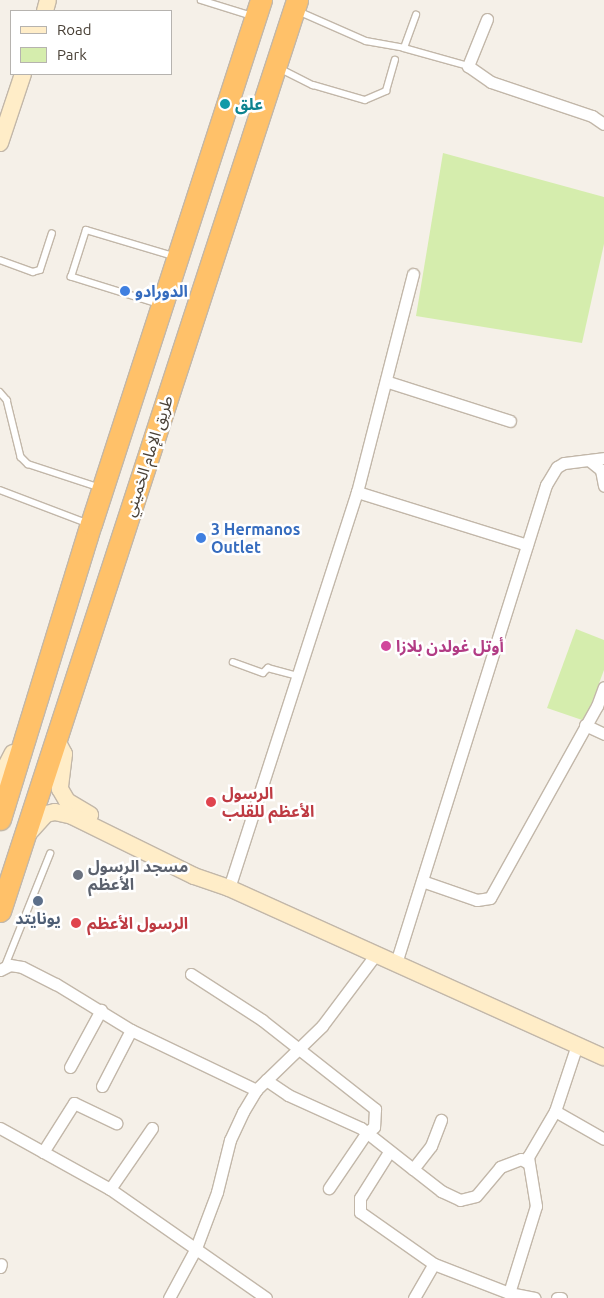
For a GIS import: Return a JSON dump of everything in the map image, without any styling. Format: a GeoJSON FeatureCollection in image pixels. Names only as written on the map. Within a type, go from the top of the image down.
{"type":"FeatureCollection","features":[{"type":"Feature","properties":{"kind":"highway","name":"طريق الإمام الخميني"},"geometry":{"type":"LineString","coordinates":[[0,911],[20,844],[296,4]]}},
{"type":"Feature","properties":{"kind":"highway","name":"طريق الإمام الخميني"},"geometry":{"type":"LineString","coordinates":[[0,819],[91,524],[258,9]]}},
{"type":"Feature","properties":{"kind":"highway"},"geometry":{"type":"LineString","coordinates":[[234,80],[244,102],[262,104]]}},
{"type":"Feature","properties":{"kind":"highway"},"geometry":{"type":"LineString","coordinates":[[214,142],[224,135],[241,136],[248,154]]}},
{"type":"Feature","properties":{"kind":"street"},"geometry":{"type":"LineString","coordinates":[[487,19],[468,66],[491,82],[592,116],[604,124]]}},
{"type":"Feature","properties":{"kind":"street"},"geometry":{"type":"LineString","coordinates":[[0,140],[24,75]]}},
{"type":"Feature","properties":{"kind":"street"},"geometry":{"type":"LineString","coordinates":[[228,888],[357,492],[388,382],[414,274]]}},
{"type":"Feature","properties":{"kind":"street"},"geometry":{"type":"LineString","coordinates":[[388,382],[510,421]]}},
{"type":"Feature","properties":{"kind":"street"},"geometry":{"type":"LineString","coordinates":[[396,963],[546,485],[557,467],[575,461],[590,461],[604,458]]}},
{"type":"Feature","properties":{"kind":"street"},"geometry":{"type":"LineString","coordinates":[[590,461],[601,470],[604,486]]}},
{"type":"Feature","properties":{"kind":"street"},"geometry":{"type":"LineString","coordinates":[[357,492],[528,545]]}},
{"type":"Feature","properties":{"kind":"street"},"geometry":{"type":"LineString","coordinates":[[422,881],[477,900],[490,898],[604,687]]}},
{"type":"Feature","properties":{"kind":"street"},"geometry":{"type":"LineString","coordinates":[[585,725],[604,734]]}},
{"type":"Feature","properties":{"kind":"street"},"geometry":{"type":"LineString","coordinates":[[0,778],[28,731]]}},
{"type":"Feature","properties":{"kind":"street"},"geometry":{"type":"LineString","coordinates":[[55,737],[64,754],[59,782],[65,807]]}},
{"type":"Feature","properties":{"kind":"street"},"geometry":{"type":"LineString","coordinates":[[65,807],[228,888],[604,1057]]}},
{"type":"Feature","properties":{"kind":"street"},"geometry":{"type":"LineString","coordinates":[[20,844],[40,819],[65,807]]}},
{"type":"Feature","properties":{"kind":"street"},"geometry":{"type":"LineString","coordinates":[[169,1298],[196,1248],[217,1192],[230,1140],[256,1090],[298,1052],[322,1026],[376,954]]}},
{"type":"Feature","properties":{"kind":"street"},"geometry":{"type":"LineString","coordinates":[[3,968],[22,967],[101,1010],[131,1030],[256,1090]]}},
{"type":"Feature","properties":{"kind":"street"},"geometry":{"type":"LineString","coordinates":[[191,974],[262,1020],[298,1052],[372,1105],[376,1123],[367,1132],[329,1188]]}},
{"type":"Feature","properties":{"kind":"street"},"geometry":{"type":"LineString","coordinates":[[70,1067],[101,1010]]}},
{"type":"Feature","properties":{"kind":"street"},"geometry":{"type":"LineString","coordinates":[[102,1086],[131,1030]]}},
{"type":"Feature","properties":{"kind":"street"},"geometry":{"type":"LineString","coordinates":[[509,1293],[536,1206],[528,1162],[530,1152],[555,1111],[578,1045]]}},
{"type":"Feature","properties":{"kind":"street"},"geometry":{"type":"LineString","coordinates":[[266,1080],[288,1095],[367,1132],[389,1152],[441,1191],[460,1200],[476,1196],[500,1167],[521,1159],[528,1162]]}},
{"type":"Feature","properties":{"kind":"street"},"geometry":{"type":"LineString","coordinates":[[43,1152],[72,1104],[84,1105],[116,1123]]}},
{"type":"Feature","properties":{"kind":"street"},"geometry":{"type":"LineString","coordinates":[[555,1111],[604,1139]]}},
{"type":"Feature","properties":{"kind":"street"},"geometry":{"type":"LineString","coordinates":[[412,1169],[430,1146],[441,1120]]}},
{"type":"Feature","properties":{"kind":"street"},"geometry":{"type":"LineString","coordinates":[[0,1128],[110,1189],[266,1298]]}},
{"type":"Feature","properties":{"kind":"street"},"geometry":{"type":"LineString","coordinates":[[110,1189],[152,1128]]}},
{"type":"Feature","properties":{"kind":"street"},"geometry":{"type":"LineString","coordinates":[[389,1152],[364,1189],[359,1202],[360,1212],[434,1264],[509,1293],[535,1298]]}},
{"type":"Feature","properties":{"kind":"street"},"geometry":{"type":"LineString","coordinates":[[414,1298],[434,1264]]}},
{"type":"Feature","properties":{"kind":"lane"},"geometry":{"type":"LineString","coordinates":[[201,0],[258,9]]}},
{"type":"Feature","properties":{"kind":"lane"},"geometry":{"type":"LineString","coordinates":[[296,4],[340,32],[366,41],[404,48],[468,66]]}},
{"type":"Feature","properties":{"kind":"lane"},"geometry":{"type":"LineString","coordinates":[[404,48],[416,15]]}},
{"type":"Feature","properties":{"kind":"lane"},"geometry":{"type":"LineString","coordinates":[[275,66],[313,85],[365,100],[386,91],[395,60]]}},
{"type":"Feature","properties":{"kind":"lane"},"geometry":{"type":"LineString","coordinates":[[163,305],[71,277],[86,230],[178,257]]}},
{"type":"Feature","properties":{"kind":"lane"},"geometry":{"type":"LineString","coordinates":[[0,260],[33,272],[40,270],[52,234]]}},
{"type":"Feature","properties":{"kind":"lane"},"geometry":{"type":"LineString","coordinates":[[0,392],[7,400],[21,457],[28,464],[103,488]]}},
{"type":"Feature","properties":{"kind":"lane"},"geometry":{"type":"LineString","coordinates":[[0,490],[91,524]]}},
{"type":"Feature","properties":{"kind":"lane"},"geometry":{"type":"LineString","coordinates":[[233,662],[263,673],[268,668],[298,676]]}},
{"type":"Feature","properties":{"kind":"lane"},"geometry":{"type":"LineString","coordinates":[[3,968],[50,854]]}},
{"type":"Feature","properties":{"kind":"green space"},"geometry":{"type":"Polygon","coordinates":[[[443,153],[604,197],[604,244],[582,343],[416,316],[443,153]]]}},
{"type":"Feature","properties":{"kind":"green space"},"geometry":{"type":"Polygon","coordinates":[[[576,629],[604,640],[604,670],[585,721],[547,708],[576,629]]]}},
{"type":"Feature","properties":{"kind":"place","name":"علق"},"geometry":{"type":"Point","coordinates":[225,104]}},
{"type":"Feature","properties":{"kind":"place","name":"الدورادو"},"geometry":{"type":"Point","coordinates":[125,291]}},
{"type":"Feature","properties":{"kind":"place","name":"3 Hermanos Outlet"},"geometry":{"type":"Point","coordinates":[201,538]}},
{"type":"Feature","properties":{"kind":"place","name":"أوتل غولدن بلازا"},"geometry":{"type":"Point","coordinates":[386,646]}},
{"type":"Feature","properties":{"kind":"place","name":"الرسول الأعظم للقلب"},"geometry":{"type":"Point","coordinates":[211,802]}},
{"type":"Feature","properties":{"kind":"place","name":"مسجد الرسول الأعظم"},"geometry":{"type":"Point","coordinates":[78,875]}},
{"type":"Feature","properties":{"kind":"place","name":"يونايتد"},"geometry":{"type":"Point","coordinates":[38,901]}},
{"type":"Feature","properties":{"kind":"place","name":"الرسول الأعظم"},"geometry":{"type":"Point","coordinates":[76,923]}}]}
